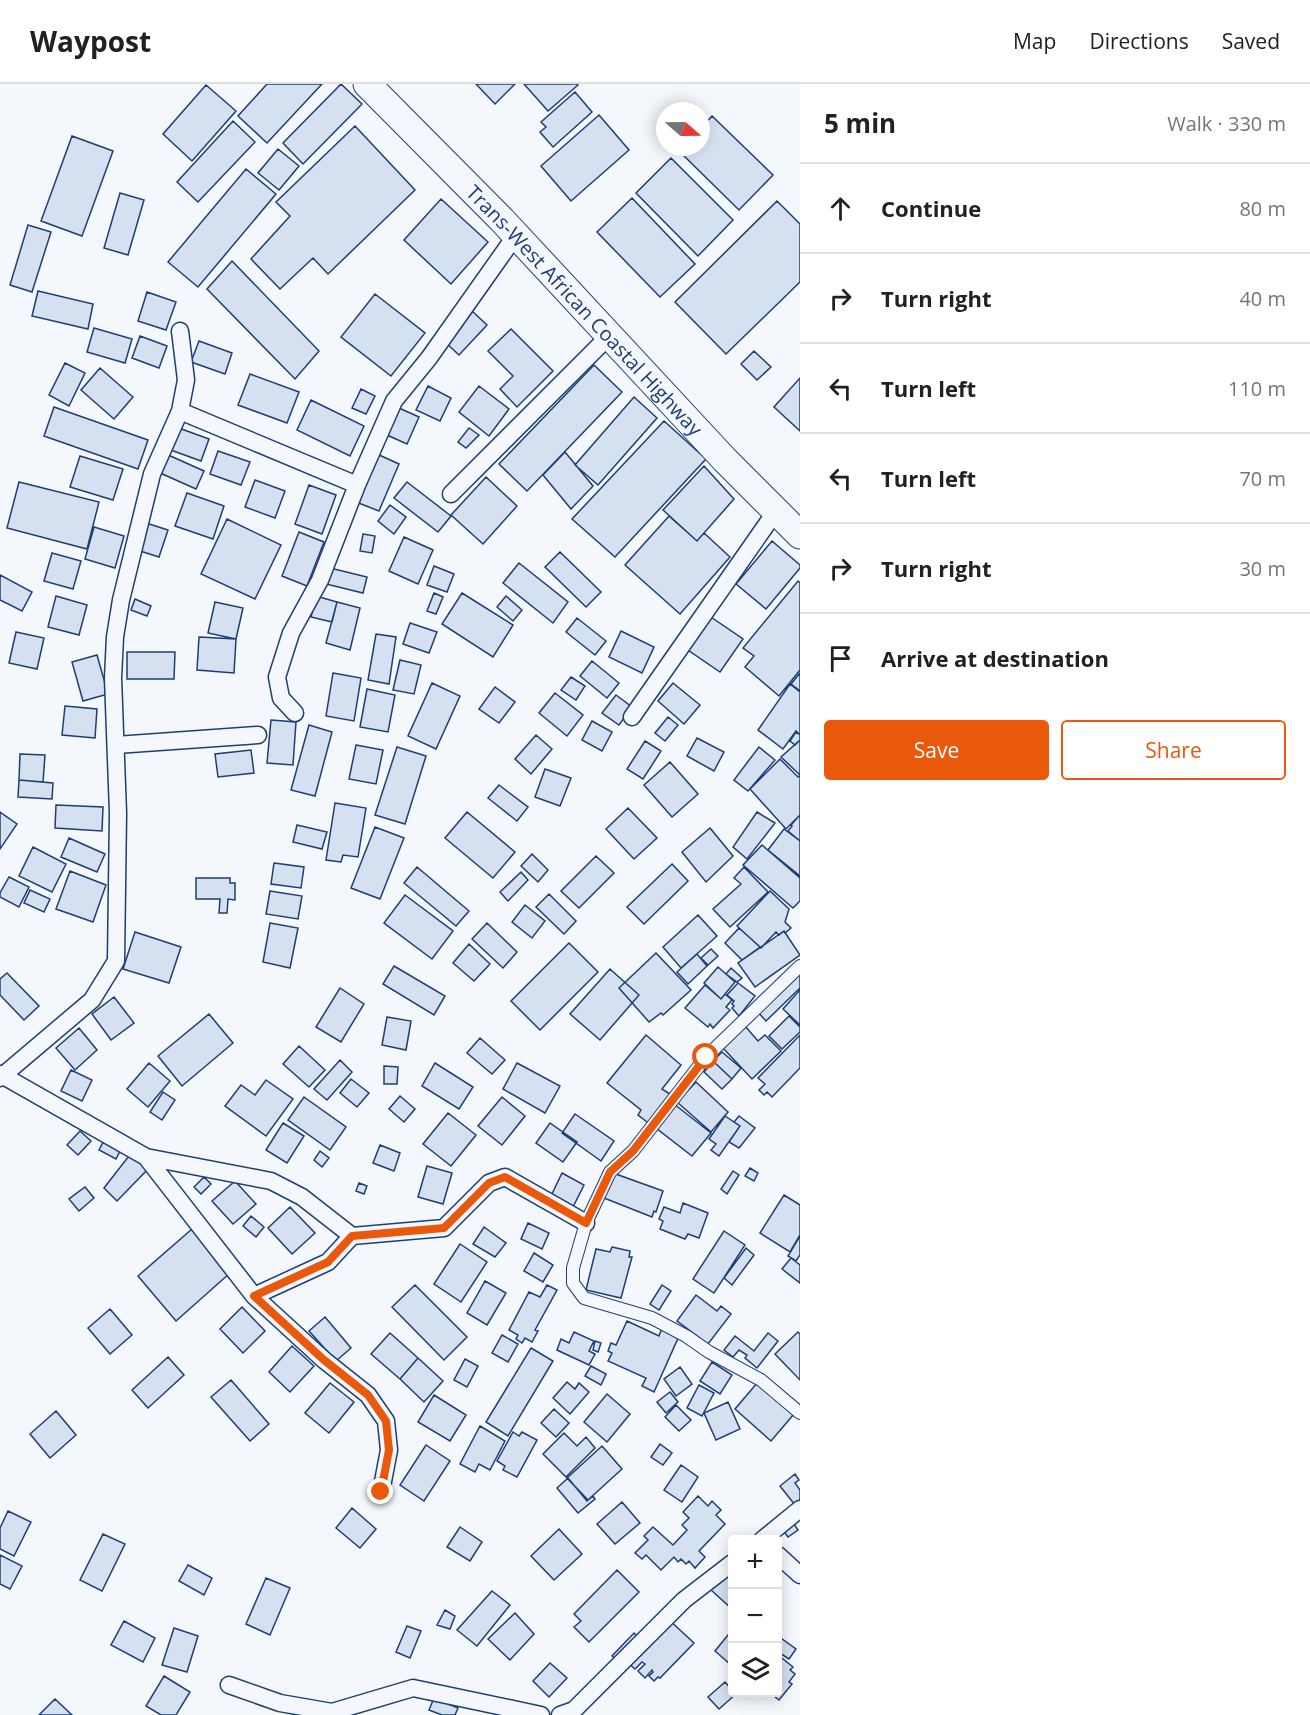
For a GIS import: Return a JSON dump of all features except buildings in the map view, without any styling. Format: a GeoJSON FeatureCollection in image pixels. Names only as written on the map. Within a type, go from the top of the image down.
{"type":"FeatureCollection","features":[{"type":"Feature","properties":{"kind":"highway","name":"Trans-West African Coastal Highway"},"geometry":{"type":"LineString","coordinates":[[367,84],[516,236],[725,460],[800,535]]}},
{"type":"Feature","properties":{"kind":"street"},"geometry":{"type":"LineString","coordinates":[[295,713],[281,698],[277,677],[291,633],[320,580],[357,485],[394,401],[429,358],[516,236]]}},
{"type":"Feature","properties":{"kind":"street"},"geometry":{"type":"LineString","coordinates":[[180,332],[186,380],[180,411],[152,474],[121,600],[115,637],[113,678],[118,869],[116,961],[92,1000],[1,1076],[146,1157],[271,1181],[302,1197],[352,1236]]}},
{"type":"Feature","properties":{"kind":"street"},"geometry":{"type":"LineString","coordinates":[[451,494],[609,336]]}},
{"type":"Feature","properties":{"kind":"street"},"geometry":{"type":"LineString","coordinates":[[180,411],[357,485]]}},
{"type":"Feature","properties":{"kind":"street"},"geometry":{"type":"LineString","coordinates":[[632,717],[776,511]]}},
{"type":"Feature","properties":{"kind":"street"},"geometry":{"type":"LineString","coordinates":[[116,745],[258,735]]}},
{"type":"Feature","properties":{"kind":"street"},"geometry":{"type":"LineString","coordinates":[[800,966],[706,1057],[633,1151],[610,1172],[586,1223],[573,1268],[573,1283],[584,1298],[652,1318],[686,1336],[709,1352],[761,1380],[800,1413]]}},
{"type":"Feature","properties":{"kind":"street"},"geometry":{"type":"LineString","coordinates":[[146,1157],[254,1296],[324,1360],[368,1395],[386,1421],[389,1450],[381,1492]]}},
{"type":"Feature","properties":{"kind":"street"},"geometry":{"type":"LineString","coordinates":[[254,1296],[328,1262],[352,1236],[444,1228],[489,1183],[505,1177],[586,1223]]}},
{"type":"Feature","properties":{"kind":"street"},"geometry":{"type":"LineString","coordinates":[[767,1535],[800,1509]]}},
{"type":"Feature","properties":{"kind":"street"},"geometry":{"type":"LineString","coordinates":[[782,1559],[800,1575]]}},
{"type":"Feature","properties":{"kind":"street"},"geometry":{"type":"LineString","coordinates":[[560,1715],[574,1710],[684,1600],[728,1566]]}},
{"type":"Feature","properties":{"kind":"street"},"geometry":{"type":"LineString","coordinates":[[228,1684],[280,1702],[332,1712],[413,1688],[541,1715]]}},
{"type":"Feature","properties":{"kind":"route"},"geometry":{"type":"LineString","coordinates":[[381,1492],[389,1450],[386,1421],[368,1395],[324,1360],[254,1296],[328,1262],[352,1236],[444,1228],[489,1183],[505,1177],[532,1190],[586,1223],[610,1172],[633,1151],[706,1057]]}}]}
